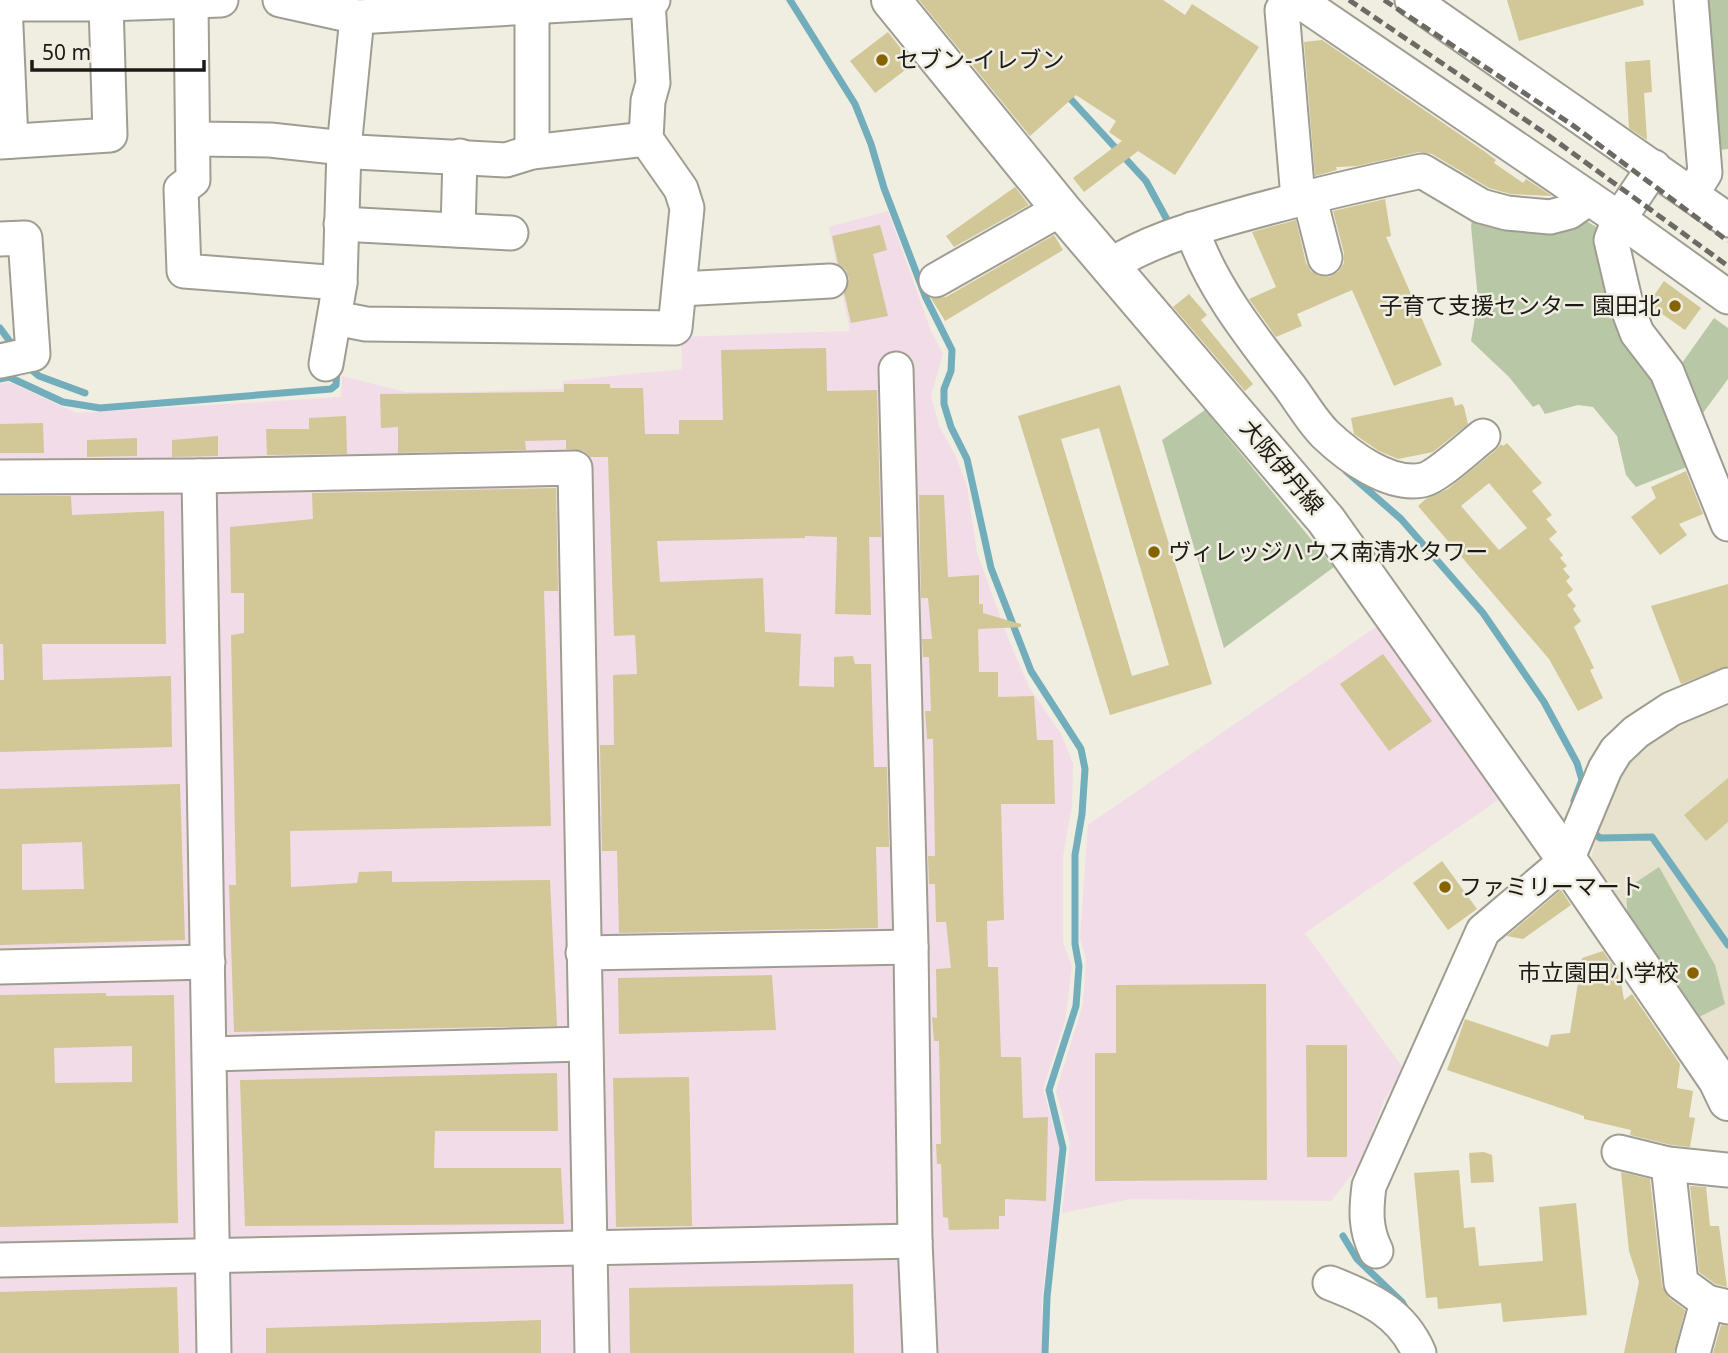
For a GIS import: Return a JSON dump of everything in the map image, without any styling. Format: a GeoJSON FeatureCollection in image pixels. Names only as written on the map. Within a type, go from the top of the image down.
{"type":"FeatureCollection","features":[{"type":"Feature","properties":{"kind":"main road","name":"大阪伊丹線"},"geometry":{"type":"LineString","coordinates":[[891,0],[1061,209],[1326,520],[1567,860],[1718,1080],[1728,1101]]}},
{"type":"Feature","properties":{"kind":"street"},"geometry":{"type":"LineString","coordinates":[[280,0],[357,19],[443,6],[532,8],[653,0]]}},
{"type":"Feature","properties":{"kind":"street"},"geometry":{"type":"LineString","coordinates":[[1289,0],[1282,10],[1304,197],[1325,257]]}},
{"type":"Feature","properties":{"kind":"street"},"geometry":{"type":"LineString","coordinates":[[1298,0],[1589,198],[1728,297]]}},
{"type":"Feature","properties":{"kind":"street"},"geometry":{"type":"LineString","coordinates":[[1412,0],[1654,167],[1708,178]]}},
{"type":"Feature","properties":{"kind":"street"},"geometry":{"type":"LineString","coordinates":[[1691,0],[1708,178],[1728,220]]}},
{"type":"Feature","properties":{"kind":"street"},"geometry":{"type":"LineString","coordinates":[[110,3],[110,135],[5,142],[2,4],[206,1],[193,180],[181,189],[184,271],[340,283]]}},
{"type":"Feature","properties":{"kind":"street"},"geometry":{"type":"LineString","coordinates":[[341,320],[366,324],[675,328],[687,208],[681,189],[646,139],[648,101],[653,83],[648,1]]}},
{"type":"Feature","properties":{"kind":"street"},"geometry":{"type":"LineString","coordinates":[[532,8],[532,152]]}},
{"type":"Feature","properties":{"kind":"street"},"geometry":{"type":"LineString","coordinates":[[326,364],[341,320],[340,283],[347,225],[357,19]]}},
{"type":"Feature","properties":{"kind":"street"},"geometry":{"type":"LineString","coordinates":[[194,139],[270,139],[350,151],[506,160],[532,152],[646,139]]}},
{"type":"Feature","properties":{"kind":"street"},"geometry":{"type":"LineString","coordinates":[[458,230],[460,156]]}},
{"type":"Feature","properties":{"kind":"street"},"geometry":{"type":"LineString","coordinates":[[1654,167],[1619,219],[1611,240],[1626,304],[1637,333],[1667,372],[1728,524]]}},
{"type":"Feature","properties":{"kind":"street"},"geometry":{"type":"LineString","coordinates":[[1111,265],[1135,249],[1192,229],[1304,197],[1422,172],[1480,206],[1507,213],[1550,217],[1569,212],[1589,198]]}},
{"type":"Feature","properties":{"kind":"street"},"geometry":{"type":"LineString","coordinates":[[936,280],[1061,209]]}},
{"type":"Feature","properties":{"kind":"street"},"geometry":{"type":"LineString","coordinates":[[347,225],[511,233]]}},
{"type":"Feature","properties":{"kind":"street"},"geometry":{"type":"LineString","coordinates":[[1192,229],[1222,290],[1252,339],[1325,433],[1373,471],[1409,481],[1425,480],[1483,436]]}},
{"type":"Feature","properties":{"kind":"street"},"geometry":{"type":"LineString","coordinates":[[0,239],[25,238],[33,354],[0,361]]}},
{"type":"Feature","properties":{"kind":"street"},"geometry":{"type":"LineString","coordinates":[[680,289],[830,281]]}},
{"type":"Feature","properties":{"kind":"street"},"geometry":{"type":"LineString","coordinates":[[896,369],[911,947],[915,1241],[920,1353]]}},
{"type":"Feature","properties":{"kind":"street"},"geometry":{"type":"LineString","coordinates":[[0,477],[199,476],[575,468],[592,1353]]}},
{"type":"Feature","properties":{"kind":"street"},"geometry":{"type":"LineString","coordinates":[[199,476],[214,1353]]}},
{"type":"Feature","properties":{"kind":"street"},"geometry":{"type":"LineString","coordinates":[[1376,1251],[1368,1236],[1366,1217],[1369,1186],[1431,1051],[1468,960],[1483,932],[1567,860],[1605,769],[1616,751],[1636,732],[1671,709],[1728,685]]}},
{"type":"Feature","properties":{"kind":"street"},"geometry":{"type":"LineString","coordinates":[[583,953],[911,947]]}},
{"type":"Feature","properties":{"kind":"street"},"geometry":{"type":"LineString","coordinates":[[0,967],[208,962]]}},
{"type":"Feature","properties":{"kind":"street"},"geometry":{"type":"LineString","coordinates":[[210,1054],[585,1044]]}},
{"type":"Feature","properties":{"kind":"street"},"geometry":{"type":"LineString","coordinates":[[1619,1152],[1668,1164],[1728,1170]]}},
{"type":"Feature","properties":{"kind":"street"},"geometry":{"type":"LineString","coordinates":[[1668,1164],[1681,1283],[1717,1305],[1693,1353]]}},
{"type":"Feature","properties":{"kind":"street"},"geometry":{"type":"LineString","coordinates":[[0,1260],[915,1241]]}},
{"type":"Feature","properties":{"kind":"street"},"geometry":{"type":"LineString","coordinates":[[1330,1283],[1368,1297],[1398,1320],[1415,1342],[1419,1353]]}},
{"type":"Feature","properties":{"kind":"shaded area"},"geometry":{"type":"Polygon","coordinates":[[[888,211],[931,331],[943,354],[931,396],[939,426],[955,455],[967,486],[977,553],[1029,687],[1061,734],[1073,763],[1072,805],[1063,856],[1063,943],[1072,966],[1065,1021],[1043,1089],[1059,1147],[1042,1298],[1042,1353],[0,1353],[0,384],[9,382],[76,413],[341,397],[342,376],[405,392],[464,392],[562,389],[563,381],[682,369],[681,337],[850,331],[829,227],[888,211]]]}},
{"type":"Feature","properties":{"kind":"shaded area"},"geometry":{"type":"Polygon","coordinates":[[[1379,625],[1501,798],[1305,933],[1406,1072],[1385,1098],[1361,1163],[1331,1201],[1131,1199],[1062,1213],[1070,1144],[1056,1091],[1083,1004],[1086,959],[1080,938],[1088,825],[1379,625]]]}},
{"type":"Feature","properties":{"kind":"shaded area","name":"市立園田小学校"},"geometry":{"type":"Polygon","coordinates":[[[1728,702],[1728,1075],[1588,872],[1604,803],[1619,773],[1656,738],[1728,702]]]}},
{"type":"Feature","properties":{"kind":"green space"},"geometry":{"type":"Polygon","coordinates":[[[1699,0],[1728,0],[1728,149],[1711,151],[1699,0]]]}},
{"type":"Feature","properties":{"kind":"green space"},"geometry":{"type":"Polygon","coordinates":[[[1474,209],[1578,216],[1598,228],[1616,300],[1659,377],[1692,465],[1636,487],[1626,475],[1617,436],[1593,407],[1578,405],[1545,414],[1539,404],[1533,407],[1509,377],[1471,341],[1478,300],[1471,226],[1474,209]]]}},
{"type":"Feature","properties":{"kind":"green space"},"geometry":{"type":"Polygon","coordinates":[[[1714,318],[1728,328],[1728,379],[1700,417],[1677,370],[1714,318]]]}},
{"type":"Feature","properties":{"kind":"green space"},"geometry":{"type":"Polygon","coordinates":[[[1205,410],[1334,567],[1224,648],[1162,440],[1205,410]]]}},
{"type":"Feature","properties":{"kind":"green space"},"geometry":{"type":"Polygon","coordinates":[[[1659,867],[1715,965],[1725,1004],[1695,1019],[1628,925],[1626,889],[1659,867]]]}},
{"type":"Feature","properties":{"kind":"building"},"geometry":{"type":"Polygon","coordinates":[[[919,0],[1163,0],[1185,15],[1192,4],[1259,47],[1175,175],[1138,151],[1084,192],[1073,178],[1122,141],[1109,132],[1116,121],[1076,95],[1030,136],[919,0]]]}},
{"type":"Feature","properties":{"kind":"building"},"geometry":{"type":"Polygon","coordinates":[[[1507,0],[1643,0],[1644,5],[1519,41],[1507,0]]]}},
{"type":"Feature","properties":{"kind":"building"},"geometry":{"type":"Polygon","coordinates":[[[888,32],[913,64],[875,93],[850,61],[888,32]]]}},
{"type":"Feature","properties":{"kind":"building"},"geometry":{"type":"Polygon","coordinates":[[[1322,40],[1484,151],[1496,160],[1494,163],[1523,183],[1526,179],[1552,196],[1510,194],[1489,188],[1432,154],[1419,152],[1357,166],[1336,167],[1337,170],[1315,176],[1304,42],[1322,40]]]}},
{"type":"Feature","properties":{"kind":"building"},"geometry":{"type":"Polygon","coordinates":[[[1650,60],[1652,92],[1644,93],[1647,140],[1629,128],[1625,62],[1650,60]]]}},
{"type":"Feature","properties":{"kind":"building"},"geometry":{"type":"Polygon","coordinates":[[[1015,187],[1029,205],[954,247],[946,236],[1015,187]]]}},
{"type":"Feature","properties":{"kind":"building"},"geometry":{"type":"Polygon","coordinates":[[[1385,199],[1391,236],[1386,237],[1442,365],[1394,386],[1352,290],[1297,314],[1302,326],[1276,337],[1249,299],[1276,287],[1252,232],[1296,220],[1306,263],[1311,271],[1319,276],[1329,277],[1339,271],[1344,263],[1333,211],[1385,199]]]}},
{"type":"Feature","properties":{"kind":"building"},"geometry":{"type":"Polygon","coordinates":[[[880,225],[887,250],[873,254],[888,316],[851,323],[844,293],[849,279],[846,270],[838,264],[832,236],[880,225]]]}},
{"type":"Feature","properties":{"kind":"building"},"geometry":{"type":"Polygon","coordinates":[[[1054,235],[1063,250],[945,321],[931,298],[946,297],[1054,235]]]}},
{"type":"Feature","properties":{"kind":"building","name":"子育て支援センター 園田北"},"geometry":{"type":"Polygon","coordinates":[[[1664,281],[1701,308],[1685,330],[1648,304],[1664,281]]]}},
{"type":"Feature","properties":{"kind":"building"},"geometry":{"type":"Polygon","coordinates":[[[1189,294],[1207,315],[1201,320],[1253,384],[1245,391],[1173,307],[1189,294]]]}},
{"type":"Feature","properties":{"kind":"building"},"geometry":{"type":"Polygon","coordinates":[[[826,348],[827,391],[877,390],[881,537],[869,537],[871,615],[835,614],[837,537],[657,541],[660,582],[763,578],[765,632],[801,634],[799,686],[834,687],[834,657],[853,656],[855,664],[871,664],[874,767],[887,767],[889,847],[876,847],[878,928],[619,933],[617,851],[602,851],[600,745],[614,745],[613,675],[637,674],[635,635],[614,636],[608,457],[590,457],[584,451],[566,449],[566,440],[525,441],[526,450],[398,453],[398,427],[381,428],[380,394],[564,392],[564,384],[610,384],[610,388],[643,388],[645,434],[679,434],[679,420],[723,420],[721,350],[826,348]]]}},
{"type":"Feature","properties":{"kind":"building","name":"ヴィレッジハウス南清水タワー"},"geometry":{"type":"Polygon","coordinates":[[[1120,385],[1212,684],[1110,715],[1018,416],[1120,385]],[[1099,428],[1061,439],[1132,676],[1169,665],[1099,428]]]}},
{"type":"Feature","properties":{"kind":"building"},"geometry":{"type":"Polygon","coordinates":[[[1451,397],[1455,406],[1462,404],[1464,407],[1468,424],[1433,452],[1398,459],[1379,451],[1354,434],[1351,418],[1451,397]]]}},
{"type":"Feature","properties":{"kind":"building"},"geometry":{"type":"Polygon","coordinates":[[[346,416],[347,454],[267,455],[266,429],[309,429],[309,418],[346,416]]]}},
{"type":"Feature","properties":{"kind":"building"},"geometry":{"type":"Polygon","coordinates":[[[43,423],[44,453],[0,453],[0,424],[43,423]]]}},
{"type":"Feature","properties":{"kind":"building"},"geometry":{"type":"Polygon","coordinates":[[[218,436],[218,456],[172,457],[172,440],[218,436]]]}},
{"type":"Feature","properties":{"kind":"building"},"geometry":{"type":"Polygon","coordinates":[[[137,438],[137,456],[87,457],[87,440],[137,438]]]}},
{"type":"Feature","properties":{"kind":"building"},"geometry":{"type":"Polygon","coordinates":[[[1507,443],[1542,483],[1532,491],[1552,515],[1546,519],[1557,532],[1549,539],[1563,555],[1560,558],[1567,566],[1563,569],[1570,577],[1566,581],[1573,590],[1567,595],[1576,606],[1573,609],[1581,621],[1574,627],[1594,668],[1590,670],[1603,698],[1578,711],[1549,659],[1418,506],[1426,499],[1448,489],[1501,444],[1503,446],[1507,443]],[[1489,483],[1461,506],[1499,550],[1527,528],[1489,483]]]}},
{"type":"Feature","properties":{"kind":"building"},"geometry":{"type":"Polygon","coordinates":[[[1686,471],[1703,514],[1679,524],[1687,535],[1660,555],[1631,517],[1656,498],[1651,487],[1686,471]]]}},
{"type":"Feature","properties":{"kind":"building"},"geometry":{"type":"Polygon","coordinates":[[[556,488],[558,591],[544,591],[551,826],[290,831],[291,887],[357,883],[359,872],[392,871],[392,882],[550,880],[557,1026],[234,1032],[229,885],[236,885],[231,635],[244,633],[244,593],[231,593],[230,527],[313,519],[312,493],[556,488]]]}},
{"type":"Feature","properties":{"kind":"building"},"geometry":{"type":"Polygon","coordinates":[[[919,495],[944,495],[948,577],[979,575],[979,604],[983,604],[983,613],[1021,624],[1021,627],[978,629],[979,672],[998,672],[998,697],[1034,696],[1037,740],[1053,740],[1055,804],[1001,804],[1004,920],[987,921],[988,967],[998,967],[1001,1057],[1021,1057],[1023,1118],[1048,1117],[1046,1201],[1005,1199],[1005,1216],[999,1216],[999,1229],[949,1230],[948,1218],[943,1217],[941,1164],[937,1164],[936,1144],[941,1144],[939,1041],[934,1041],[932,1017],[937,1018],[936,969],[951,968],[946,922],[936,922],[935,884],[929,884],[928,856],[935,856],[933,739],[927,739],[925,711],[931,711],[929,657],[923,657],[922,639],[932,639],[928,598],[921,598],[919,495]]]}},
{"type":"Feature","properties":{"kind":"building"},"geometry":{"type":"Polygon","coordinates":[[[0,496],[71,496],[72,515],[164,511],[166,644],[42,644],[43,680],[171,676],[172,747],[0,752],[0,680],[4,680],[3,644],[0,644],[0,496]]]}},
{"type":"Feature","properties":{"kind":"building"},"geometry":{"type":"Polygon","coordinates":[[[1728,584],[1728,666],[1681,684],[1651,606],[1728,584]]]}},
{"type":"Feature","properties":{"kind":"building"},"geometry":{"type":"Polygon","coordinates":[[[1383,654],[1432,721],[1389,751],[1340,684],[1383,654]]]}},
{"type":"Feature","properties":{"kind":"building"},"geometry":{"type":"Polygon","coordinates":[[[1728,778],[1728,822],[1706,841],[1684,815],[1728,778]]]}},
{"type":"Feature","properties":{"kind":"building"},"geometry":{"type":"Polygon","coordinates":[[[180,784],[185,940],[0,945],[0,789],[180,784]],[[82,842],[22,844],[22,890],[84,889],[82,842]]]}},
{"type":"Feature","properties":{"kind":"building"},"geometry":{"type":"Polygon","coordinates":[[[1442,861],[1477,909],[1448,930],[1413,883],[1442,861]]]}},
{"type":"Feature","properties":{"kind":"building"},"geometry":{"type":"Polygon","coordinates":[[[1561,890],[1571,905],[1523,939],[1507,936],[1561,890]]]}},
{"type":"Feature","properties":{"kind":"building"},"geometry":{"type":"Polygon","coordinates":[[[1603,951],[1620,976],[1624,1000],[1632,994],[1680,1064],[1677,1088],[1693,1091],[1689,1117],[1695,1118],[1690,1147],[1630,1135],[1631,1130],[1584,1119],[1584,1116],[1447,1070],[1465,1019],[1548,1047],[1551,1035],[1570,1033],[1582,958],[1603,951]]]}},
{"type":"Feature","properties":{"kind":"building"},"geometry":{"type":"Polygon","coordinates":[[[772,975],[776,1030],[619,1034],[618,978],[772,975]]]}},
{"type":"Feature","properties":{"kind":"building"},"geometry":{"type":"Polygon","coordinates":[[[1266,984],[1267,1180],[1095,1181],[1095,1053],[1116,1053],[1116,985],[1266,984]]]}},
{"type":"Feature","properties":{"kind":"building"},"geometry":{"type":"Polygon","coordinates":[[[0,995],[174,995],[178,1223],[0,1227],[0,995]],[[132,1046],[54,1048],[55,1083],[132,1082],[132,1046]]]}},
{"type":"Feature","properties":{"kind":"building"},"geometry":{"type":"Polygon","coordinates":[[[1306,1045],[1347,1045],[1347,1157],[1307,1157],[1306,1045]]]}},
{"type":"Feature","properties":{"kind":"building"},"geometry":{"type":"Polygon","coordinates":[[[557,1073],[558,1131],[435,1131],[434,1168],[561,1168],[564,1224],[245,1226],[240,1080],[557,1073]]]}},
{"type":"Feature","properties":{"kind":"building"},"geometry":{"type":"Polygon","coordinates":[[[689,1077],[692,1226],[616,1227],[613,1078],[689,1077]]]}},
{"type":"Feature","properties":{"kind":"building"},"geometry":{"type":"Polygon","coordinates":[[[1484,1152],[1492,1155],[1494,1182],[1471,1183],[1469,1153],[1484,1152]]]}},
{"type":"Feature","properties":{"kind":"building"},"geometry":{"type":"Polygon","coordinates":[[[1459,1170],[1464,1228],[1475,1227],[1479,1266],[1543,1261],[1539,1207],[1576,1203],[1587,1315],[1503,1322],[1501,1303],[1438,1309],[1437,1297],[1426,1298],[1414,1173],[1459,1170]]]}},
{"type":"Feature","properties":{"kind":"building"},"geometry":{"type":"Polygon","coordinates":[[[1621,1172],[1650,1179],[1662,1286],[1669,1298],[1685,1310],[1674,1353],[1624,1353],[1639,1282],[1629,1251],[1621,1172]]]}},
{"type":"Feature","properties":{"kind":"building"},"geometry":{"type":"Polygon","coordinates":[[[1690,1186],[1706,1187],[1710,1226],[1719,1226],[1727,1287],[1715,1284],[1699,1272],[1690,1186]]]}},
{"type":"Feature","properties":{"kind":"building"},"geometry":{"type":"Polygon","coordinates":[[[853,1284],[854,1353],[630,1353],[629,1288],[853,1284]]]}},
{"type":"Feature","properties":{"kind":"building"},"geometry":{"type":"Polygon","coordinates":[[[177,1287],[179,1353],[0,1353],[0,1292],[177,1287]]]}},
{"type":"Feature","properties":{"kind":"building"},"geometry":{"type":"Polygon","coordinates":[[[541,1320],[541,1353],[266,1353],[266,1328],[541,1320]]]}},
{"type":"Feature","properties":{"kind":"building"},"geometry":{"type":"Polygon","coordinates":[[[1721,1325],[1728,1326],[1728,1353],[1713,1353],[1721,1325]]]}},
{"type":"Feature","properties":{"kind":"waterway"},"geometry":{"type":"LineString","coordinates":[[790,0],[855,104],[926,298],[952,350],[951,371],[944,389],[944,404],[951,427],[967,459],[991,568],[1031,671],[1081,749],[1085,769],[1082,814],[1075,855],[1075,944],[1079,966],[1076,1006],[1049,1090],[1063,1148],[1047,1297],[1045,1353]]}},
{"type":"Feature","properties":{"kind":"waterway"},"geometry":{"type":"LineString","coordinates":[[1066,94],[1146,181],[1171,227]]}},
{"type":"Feature","properties":{"kind":"waterway"},"geometry":{"type":"LineString","coordinates":[[0,328],[14,347]]}},
{"type":"Feature","properties":{"kind":"waterway"},"geometry":{"type":"LineString","coordinates":[[27,366],[39,376],[85,393]]}},
{"type":"Feature","properties":{"kind":"waterway"},"geometry":{"type":"LineString","coordinates":[[0,379],[9,377],[63,402],[100,408],[331,389],[336,385],[337,367]]}},
{"type":"Feature","properties":{"kind":"waterway"},"geometry":{"type":"LineString","coordinates":[[1346,471],[1401,519],[1483,613],[1544,702],[1577,763],[1582,780],[1574,801]]}},
{"type":"Feature","properties":{"kind":"waterway"},"geometry":{"type":"LineString","coordinates":[[1588,828],[1600,838],[1652,837],[1728,945]]}},
{"type":"Feature","properties":{"kind":"waterway"},"geometry":{"type":"LineString","coordinates":[[1343,1236],[1357,1259],[1406,1309]]}},
{"type":"Feature","properties":{"kind":"railway"},"geometry":{"type":"LineString","coordinates":[[1349,0],[1552,138],[1728,266]]}},
{"type":"Feature","properties":{"kind":"railway"},"geometry":{"type":"LineString","coordinates":[[1384,0],[1571,124],[1728,241]]}},
{"type":"Feature","properties":{"kind":"place","name":"セブン-イレブン"},"geometry":{"type":"Point","coordinates":[882,60]}},
{"type":"Feature","properties":{"kind":"place","name":"子育て支援センター 園田北"},"geometry":{"type":"Point","coordinates":[1675,306]}},
{"type":"Feature","properties":{"kind":"place","name":"ヴィレッジハウス南清水タワー"},"geometry":{"type":"Point","coordinates":[1154,552]}},
{"type":"Feature","properties":{"kind":"place","name":"ファミリーマート"},"geometry":{"type":"Point","coordinates":[1445,887]}},
{"type":"Feature","properties":{"kind":"place","name":"市立園田小学校"},"geometry":{"type":"Point","coordinates":[1693,973]}}]}
